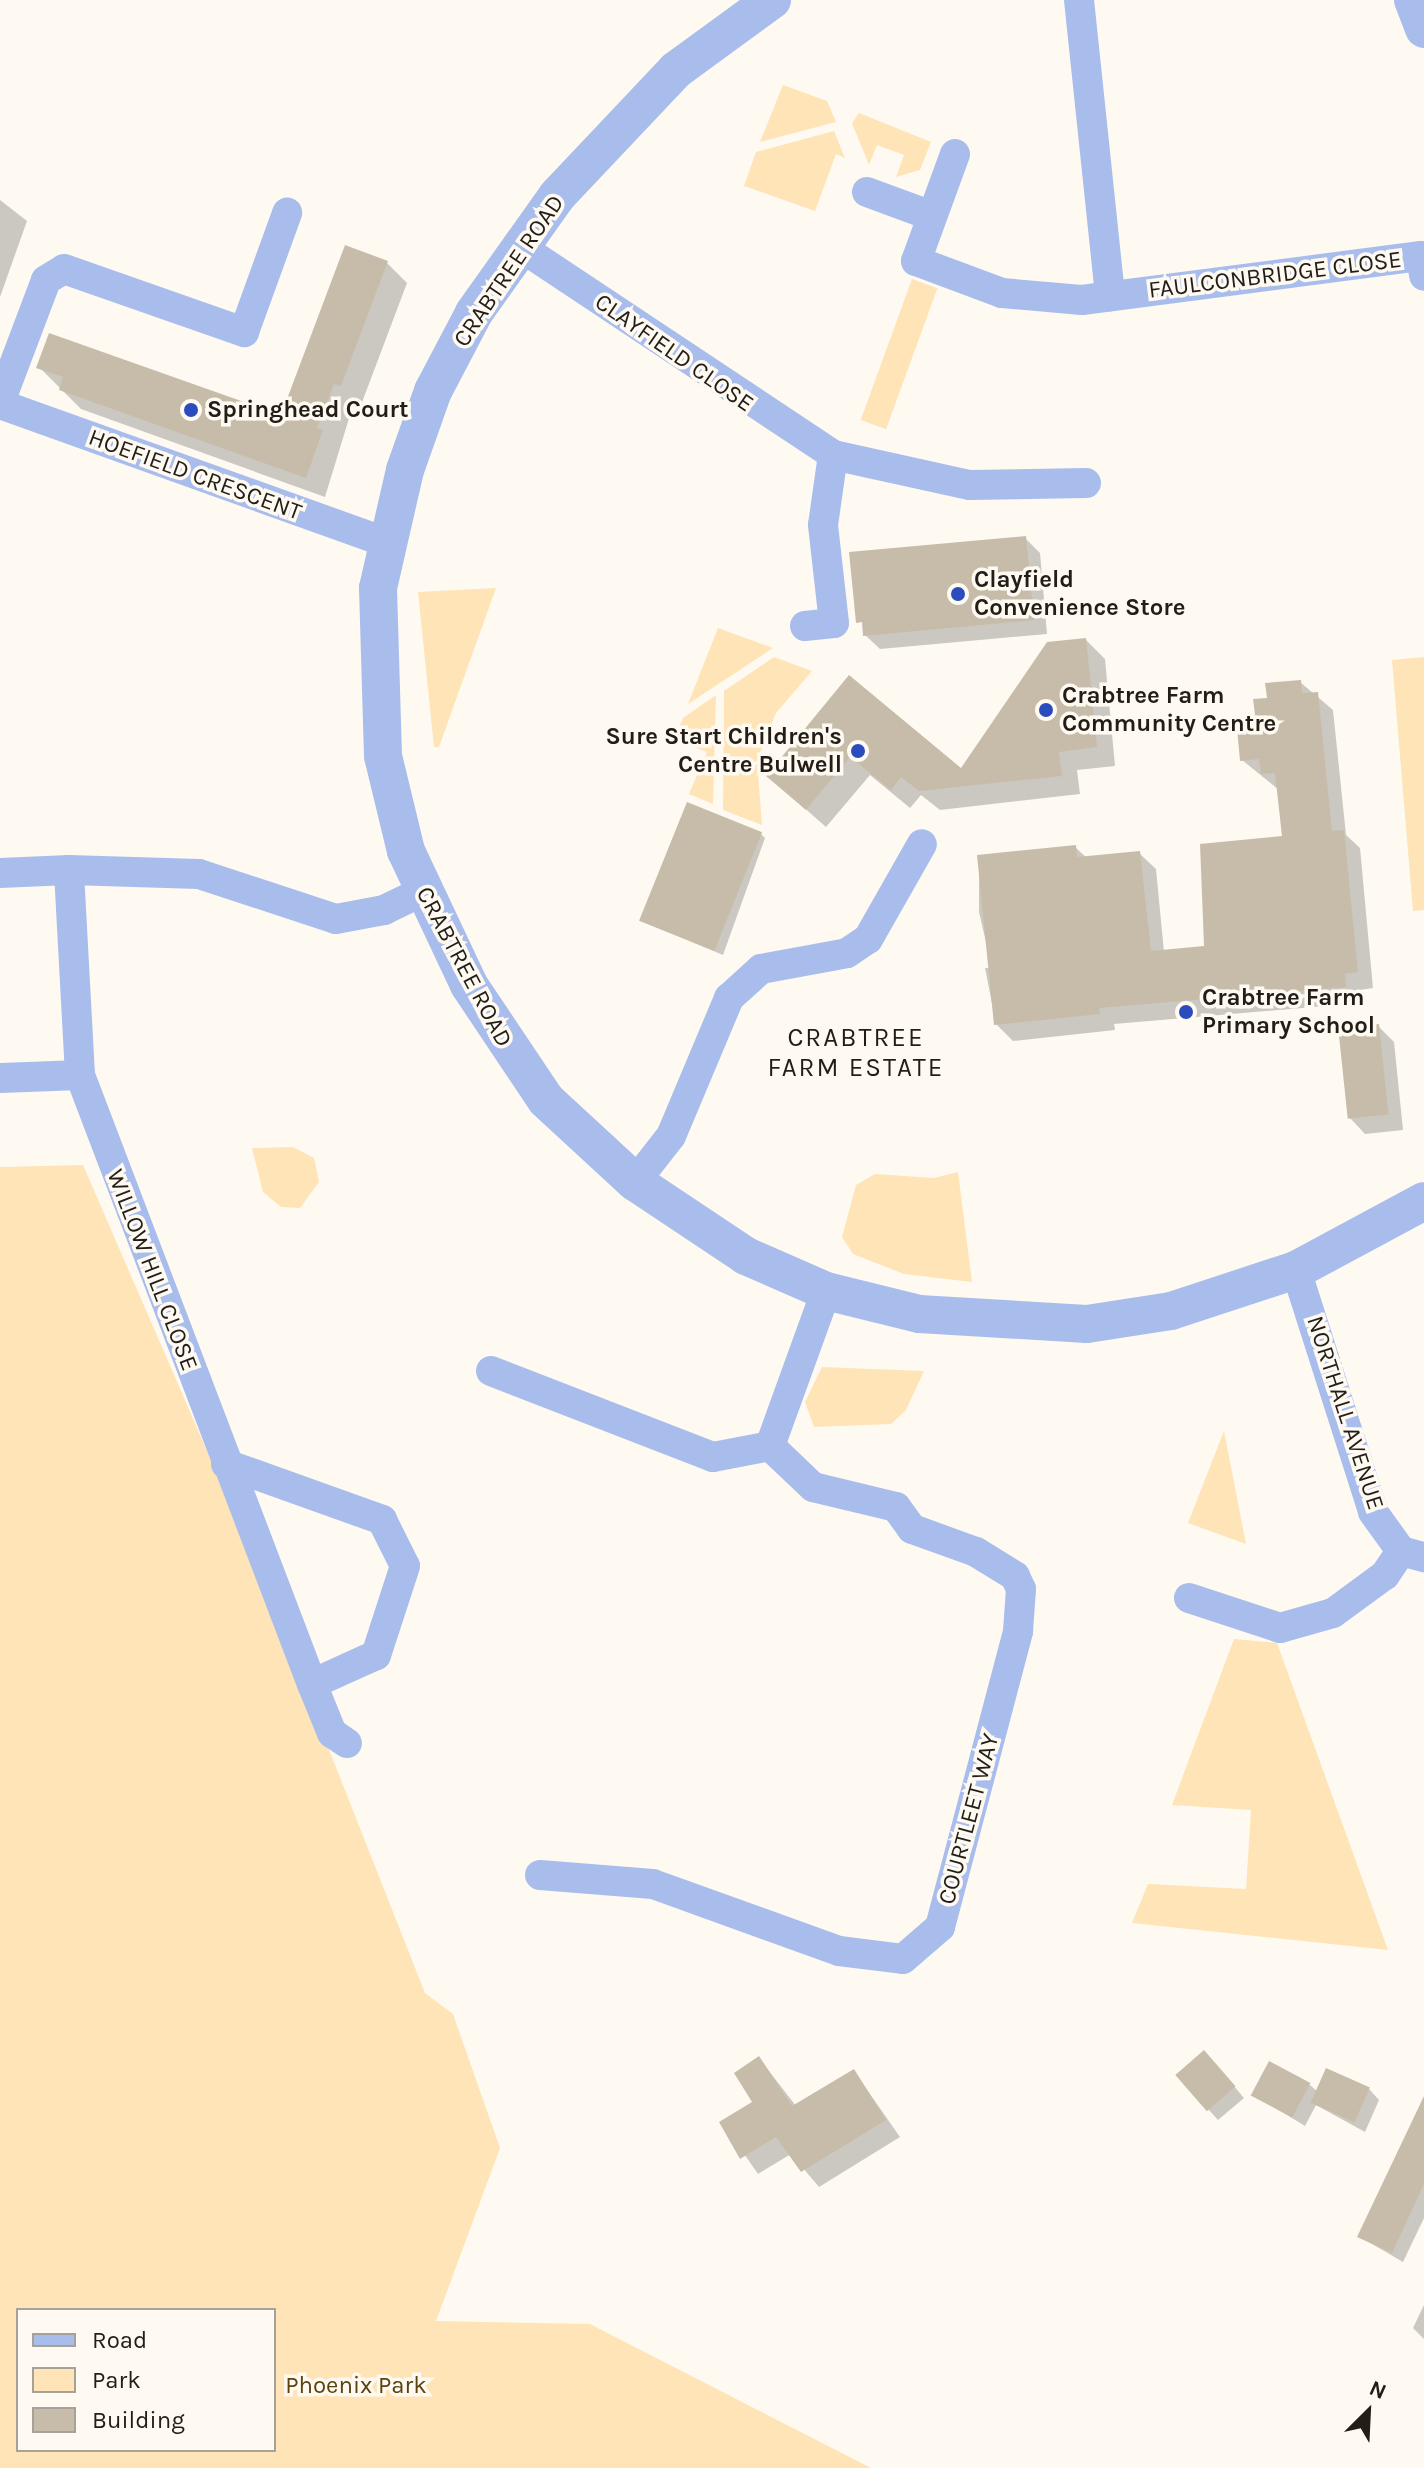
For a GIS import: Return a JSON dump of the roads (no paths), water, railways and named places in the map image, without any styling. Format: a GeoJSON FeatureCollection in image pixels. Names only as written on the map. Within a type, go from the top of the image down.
{"type":"FeatureCollection","features":[{"type":"Feature","properties":{"kind":"street","name":"CRABTREE ROAD"},"geometry":{"type":"LineString","coordinates":[[772,0],[645,99],[519,246],[433,391],[405,470],[378,588],[380,726],[393,815],[423,891],[504,1048],[546,1100],[635,1182],[746,1256],[826,1291],[990,1323],[1087,1324],[1171,1311],[1296,1270],[1424,1201]]}},
{"type":"Feature","properties":{"kind":"street"},"geometry":{"type":"LineString","coordinates":[[1079,0],[1110,296]]}},
{"type":"Feature","properties":{"kind":"street"},"geometry":{"type":"LineString","coordinates":[[1413,0],[1424,29]]}},
{"type":"Feature","properties":{"kind":"street","name":"FAULCONBRIDGE CLOSE"},"geometry":{"type":"LineString","coordinates":[[955,154],[916,261],[1034,300],[1110,296],[1421,256],[1424,276]]}},
{"type":"Feature","properties":{"kind":"street"},"geometry":{"type":"LineString","coordinates":[[867,192],[932,216]]}},
{"type":"Feature","properties":{"kind":"street"},"geometry":{"type":"LineString","coordinates":[[0,403],[34,301],[64,269],[244,332],[287,213]]}},
{"type":"Feature","properties":{"kind":"street","name":"CLAYFIELD CLOSE"},"geometry":{"type":"LineString","coordinates":[[519,246],[833,455],[970,485],[1086,483]]}},
{"type":"Feature","properties":{"kind":"street","name":"HOEFIELD CRESCENT"},"geometry":{"type":"LineString","coordinates":[[0,403],[390,544]]}},
{"type":"Feature","properties":{"kind":"street"},"geometry":{"type":"LineString","coordinates":[[805,626],[834,623],[823,525],[833,455]]}},
{"type":"Feature","properties":{"kind":"street"},"geometry":{"type":"LineString","coordinates":[[635,1182],[671,1136],[729,998],[761,969],[847,953],[868,939],[922,844]]}},
{"type":"Feature","properties":{"kind":"street"},"geometry":{"type":"LineString","coordinates":[[0,873],[69,870],[199,874],[336,919],[384,910],[423,891]]}},
{"type":"Feature","properties":{"kind":"street","name":"WILLOW HILL CLOSE"},"geometry":{"type":"LineString","coordinates":[[69,870],[80,1075],[312,1684],[332,1733],[347,1743]]}},
{"type":"Feature","properties":{"kind":"street"},"geometry":{"type":"LineString","coordinates":[[0,1078],[80,1075]]}},
{"type":"Feature","properties":{"kind":"street","name":"NORTHALL AVENUE"},"geometry":{"type":"LineString","coordinates":[[1189,1598],[1280,1628],[1333,1613],[1413,1554],[1373,1512],[1296,1270]]}},
{"type":"Feature","properties":{"kind":"street"},"geometry":{"type":"LineString","coordinates":[[491,1371],[713,1457],[770,1446],[826,1291]]}},
{"type":"Feature","properties":{"kind":"street","name":"COURTLEET WAY"},"geometry":{"type":"LineString","coordinates":[[540,1875],[653,1884],[839,1951],[903,1959],[940,1927],[1018,1631],[1021,1589],[1015,1576],[976,1552],[912,1529],[896,1507],[813,1487],[770,1446]]}},
{"type":"Feature","properties":{"kind":"street"},"geometry":{"type":"LineString","coordinates":[[226,1464],[382,1520],[405,1566],[376,1655],[312,1684]]}},
{"type":"Feature","properties":{"kind":"place","name":"Springhead Court"},"geometry":{"type":"Point","coordinates":[191,410]}},
{"type":"Feature","properties":{"kind":"place","name":"Clayfield Convenience Store"},"geometry":{"type":"Point","coordinates":[958,594]}},
{"type":"Feature","properties":{"kind":"place","name":"Crabtree Farm Community Centre"},"geometry":{"type":"Point","coordinates":[1046,710]}},
{"type":"Feature","properties":{"kind":"place","name":"Sure Start Children's Centre Bulwell"},"geometry":{"type":"Point","coordinates":[858,751]}},
{"type":"Feature","properties":{"kind":"place","name":"Crabtree Farm Primary School"},"geometry":{"type":"Point","coordinates":[1186,1012]}},
{"type":"Feature","properties":{"kind":"district","name":"CRABTREE FARM ESTATE"},"geometry":{"type":"Point","coordinates":[856,1053]}},
{"type":"Feature","properties":{"kind":"park label","name":"Phoenix Park"},"geometry":{"type":"Point","coordinates":[356,2386]}}]}
